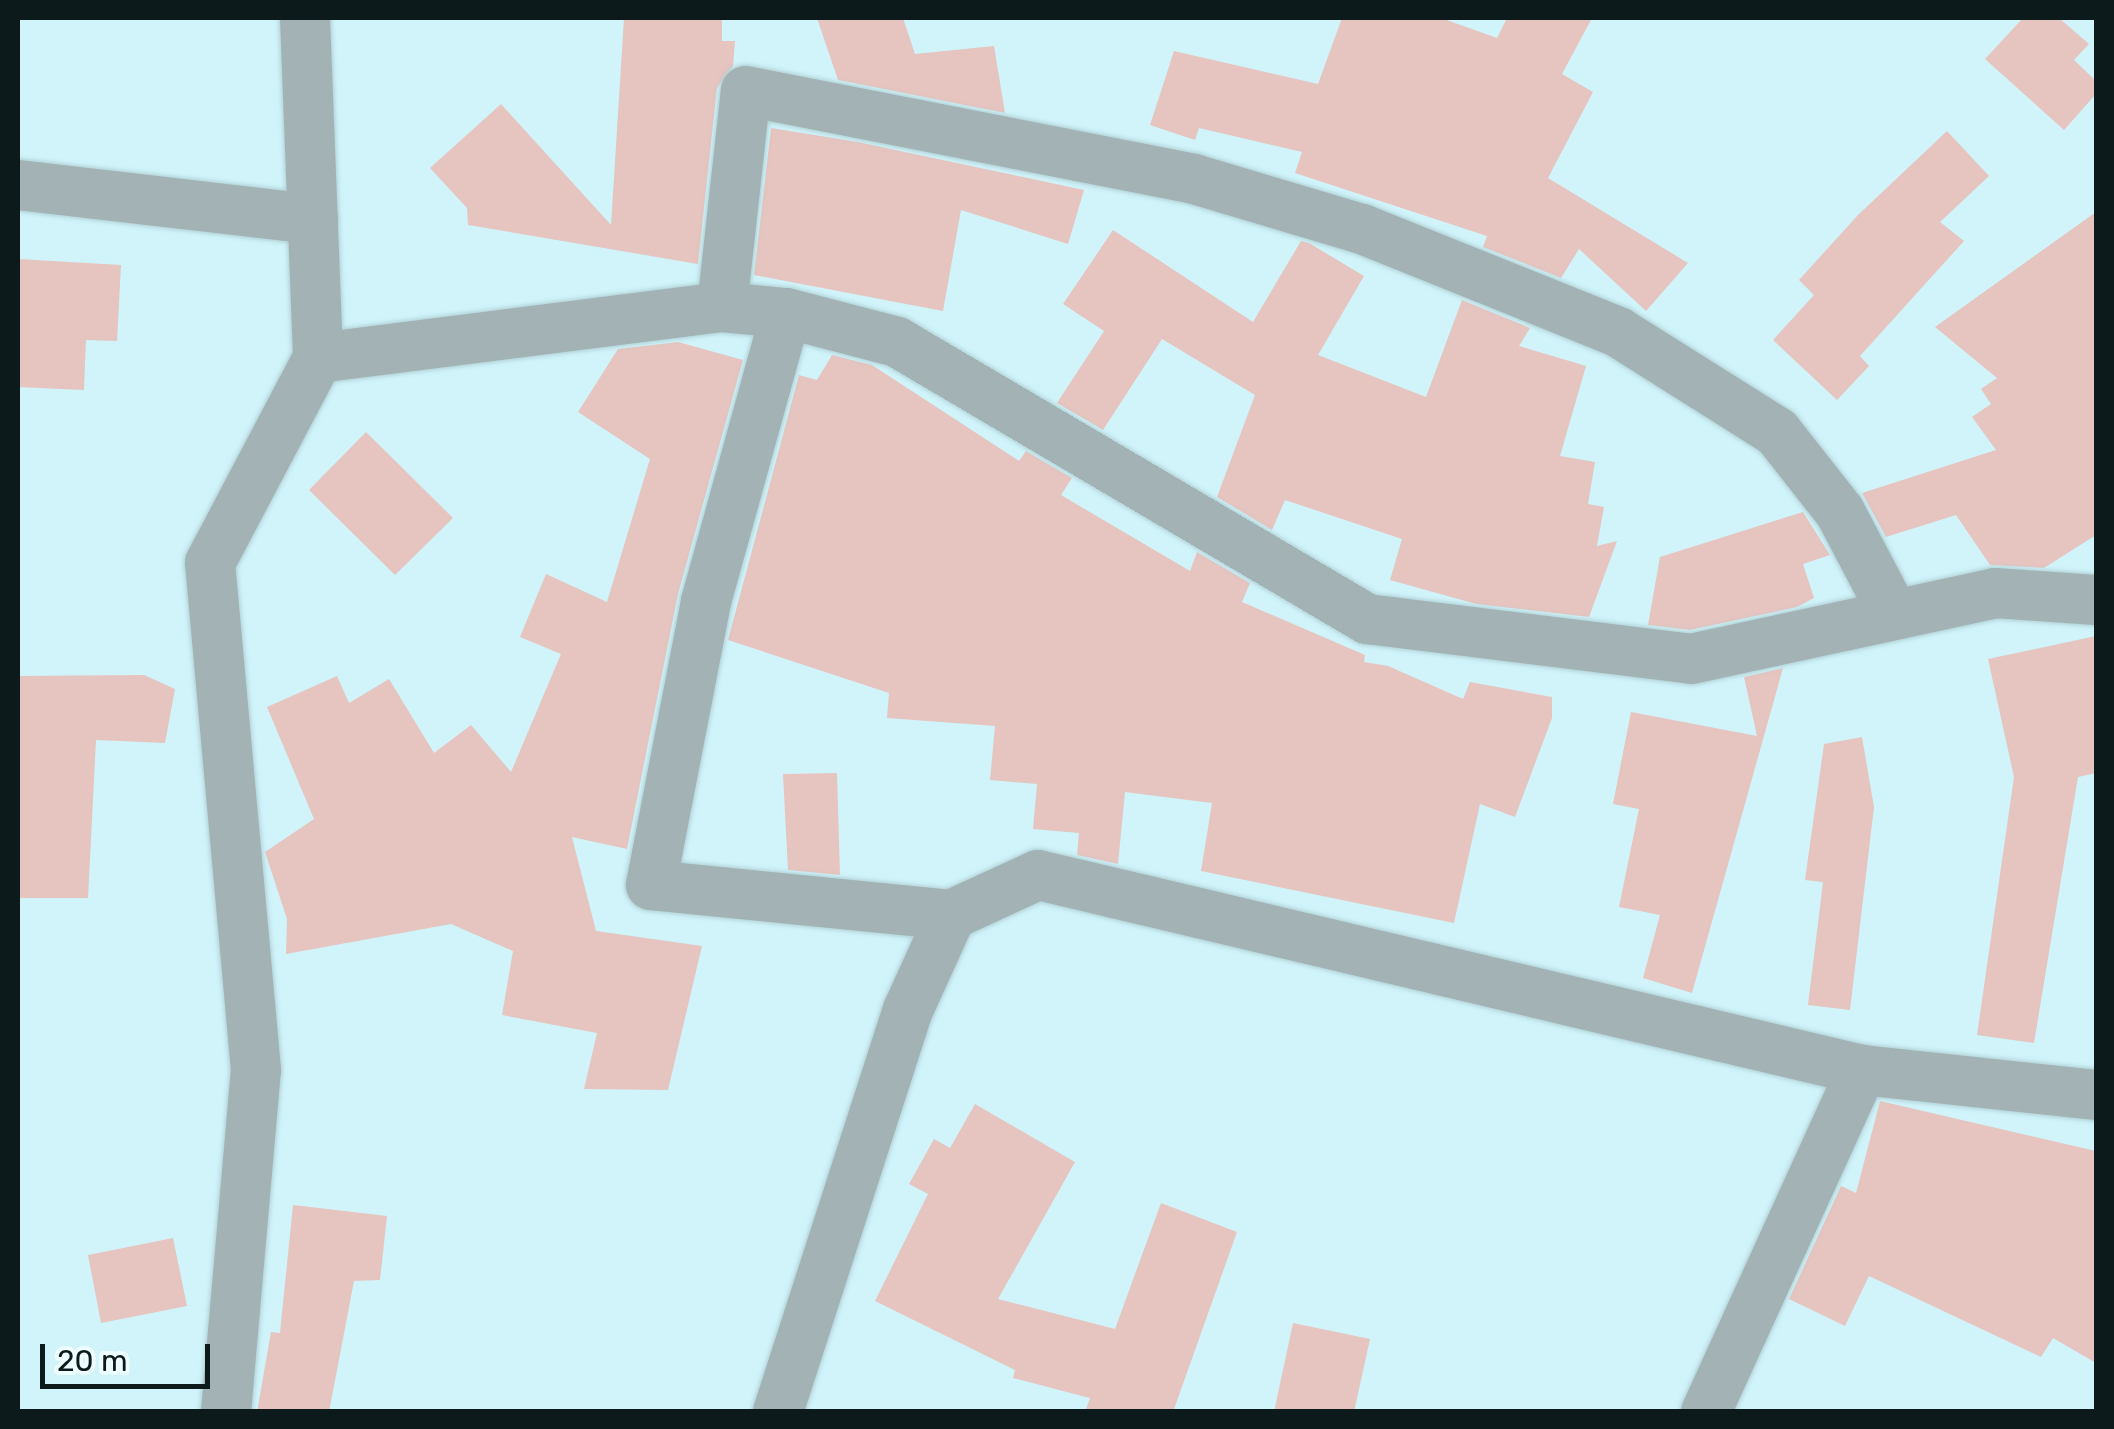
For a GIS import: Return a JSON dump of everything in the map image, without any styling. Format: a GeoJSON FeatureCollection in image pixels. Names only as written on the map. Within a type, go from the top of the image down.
{"type":"FeatureCollection","features":[{"type":"Feature","properties":{"kind":"street"},"geometry":{"type":"LineString","coordinates":[[226,1412],[256,1070],[210,563],[318,358],[305,18]]}},
{"type":"Feature","properties":{"kind":"street"},"geometry":{"type":"LineString","coordinates":[[722,306],[746,91],[1194,179],[1362,229],[1618,332],[1777,432],[1840,512],[1894,615]]}},
{"type":"Feature","properties":{"kind":"street"},"geometry":{"type":"LineString","coordinates":[[18,185],[313,219]]}},
{"type":"Feature","properties":{"kind":"street"},"geometry":{"type":"LineString","coordinates":[[318,358],[722,306],[786,313],[897,342],[1367,618],[1692,659],[1995,593],[2096,600]]}},
{"type":"Feature","properties":{"kind":"street"},"geometry":{"type":"LineString","coordinates":[[786,313],[706,602],[651,886],[951,914],[1038,875],[1862,1070],[2096,1095]]}},
{"type":"Feature","properties":{"kind":"street"},"geometry":{"type":"LineString","coordinates":[[778,1412],[908,1010],[951,914]]}},
{"type":"Feature","properties":{"kind":"street"},"geometry":{"type":"LineString","coordinates":[[1706,1412],[1862,1070]]}},
{"type":"Feature","properties":{"kind":"building"},"geometry":{"type":"Polygon","coordinates":[[[624,18],[722,18],[722,41],[735,41],[733,66],[717,88],[698,264],[468,225],[467,208],[430,168],[501,104],[611,225],[624,18]]]}},
{"type":"Feature","properties":{"kind":"building"},"geometry":{"type":"Polygon","coordinates":[[[817,18],[903,18],[915,54],[994,46],[1005,113],[838,80],[817,18]]]}},
{"type":"Feature","properties":{"kind":"building"},"geometry":{"type":"Polygon","coordinates":[[[1342,18],[1441,18],[1497,38],[1507,18],[1592,18],[1562,74],[1593,92],[1548,178],[1688,263],[1646,311],[1579,249],[1561,278],[1483,247],[1487,236],[1295,173],[1302,152],[1199,128],[1195,140],[1150,125],[1174,51],[1318,84],[1342,18]]]}},
{"type":"Feature","properties":{"kind":"building"},"geometry":{"type":"Polygon","coordinates":[[[2023,18],[2059,18],[2089,44],[2074,60],[2096,81],[2096,94],[2064,130],[1985,59],[2023,18]]]}},
{"type":"Feature","properties":{"kind":"building"},"geometry":{"type":"Polygon","coordinates":[[[771,128],[858,142],[1084,190],[1068,244],[961,210],[943,311],[754,275],[771,128]]]}},
{"type":"Feature","properties":{"kind":"building"},"geometry":{"type":"Polygon","coordinates":[[[1947,131],[1989,176],[1940,222],[1964,241],[1860,356],[1869,366],[1837,400],[1773,340],[1814,295],[1799,280],[1858,215],[1947,131]]]}},
{"type":"Feature","properties":{"kind":"building"},"geometry":{"type":"Polygon","coordinates":[[[2096,212],[2096,535],[2044,568],[1990,565],[1956,515],[1886,537],[1862,493],[1996,450],[1972,417],[1991,404],[1981,389],[1997,378],[1935,327],[2096,212]]]}},
{"type":"Feature","properties":{"kind":"building"},"geometry":{"type":"Polygon","coordinates":[[[1113,230],[1253,322],[1301,241],[1309,243],[1364,276],[1318,355],[1426,397],[1462,300],[1530,328],[1519,346],[1586,366],[1560,456],[1595,462],[1588,504],[1604,507],[1597,546],[1617,541],[1589,617],[1476,604],[1390,580],[1402,539],[1285,500],[1272,530],[1217,497],[1255,395],[1162,339],[1103,430],[1057,403],[1104,331],[1063,304],[1113,230]]]}},
{"type":"Feature","properties":{"kind":"building"},"geometry":{"type":"Polygon","coordinates":[[[18,259],[121,265],[117,341],[86,340],[84,390],[18,387],[18,259]]]}},
{"type":"Feature","properties":{"kind":"building"},"geometry":{"type":"Polygon","coordinates":[[[678,342],[743,360],[678,594],[627,849],[572,837],[596,931],[702,946],[668,1090],[584,1089],[597,1033],[502,1015],[513,951],[451,924],[286,954],[287,919],[265,852],[314,819],[267,707],[337,676],[349,703],[389,679],[434,753],[471,725],[511,772],[561,654],[520,637],[546,574],[607,602],[650,459],[578,412],[618,349],[678,342]]]}},
{"type":"Feature","properties":{"kind":"building"},"geometry":{"type":"Polygon","coordinates":[[[832,355],[872,365],[1019,461],[1026,451],[1072,478],[1061,495],[1190,571],[1197,552],[1250,583],[1242,602],[1365,655],[1364,662],[1388,666],[1463,699],[1470,682],[1552,697],[1552,718],[1515,817],[1480,804],[1454,923],[1201,871],[1212,803],[1125,792],[1118,864],[1077,855],[1079,833],[1033,829],[1037,784],[990,780],[995,726],[887,718],[889,693],[728,640],[799,375],[817,380],[832,355]]]}},
{"type":"Feature","properties":{"kind":"building"},"geometry":{"type":"Polygon","coordinates":[[[366,432],[453,518],[395,575],[309,490],[366,432]]]}},
{"type":"Feature","properties":{"kind":"building"},"geometry":{"type":"Polygon","coordinates":[[[1803,512],[1830,555],[1803,564],[1814,598],[1797,607],[1690,630],[1648,625],[1660,557],[1803,512]]]}},
{"type":"Feature","properties":{"kind":"building"},"geometry":{"type":"Polygon","coordinates":[[[2096,636],[2096,773],[2078,777],[2034,1043],[1977,1035],[2014,777],[1988,659],[2096,636]]]}},
{"type":"Feature","properties":{"kind":"building"},"geometry":{"type":"Polygon","coordinates":[[[1783,668],[1692,993],[1643,978],[1660,915],[1619,907],[1639,809],[1613,804],[1631,712],[1757,736],[1744,677],[1783,668]]]}},
{"type":"Feature","properties":{"kind":"building"},"geometry":{"type":"Polygon","coordinates":[[[144,675],[175,689],[165,743],[96,740],[88,898],[18,898],[18,676],[144,675]]]}},
{"type":"Feature","properties":{"kind":"building"},"geometry":{"type":"Polygon","coordinates":[[[1862,737],[1874,807],[1850,1010],[1808,1005],[1823,882],[1805,880],[1824,744],[1862,737]]]}},
{"type":"Feature","properties":{"kind":"building"},"geometry":{"type":"Polygon","coordinates":[[[837,773],[840,875],[788,870],[783,774],[837,773]]]}},
{"type":"Feature","properties":{"kind":"building"},"geometry":{"type":"Polygon","coordinates":[[[1880,1101],[2096,1151],[2096,1363],[2053,1338],[2041,1357],[1869,1276],[1845,1326],[1789,1299],[1841,1186],[1856,1193],[1880,1101]]]}},
{"type":"Feature","properties":{"kind":"building"},"geometry":{"type":"Polygon","coordinates":[[[975,1104],[1075,1162],[998,1299],[1115,1329],[1161,1203],[1237,1232],[1173,1412],[1085,1412],[1090,1398],[1013,1378],[1015,1370],[875,1301],[928,1194],[909,1184],[934,1139],[950,1148],[975,1104]]]}},
{"type":"Feature","properties":{"kind":"building"},"geometry":{"type":"Polygon","coordinates":[[[293,1205],[387,1216],[380,1280],[354,1281],[329,1412],[257,1412],[271,1332],[280,1333],[293,1205]]]}},
{"type":"Feature","properties":{"kind":"building"},"geometry":{"type":"Polygon","coordinates":[[[173,1238],[187,1306],[101,1323],[88,1255],[173,1238]]]}},
{"type":"Feature","properties":{"kind":"building"},"geometry":{"type":"Polygon","coordinates":[[[1293,1323],[1370,1339],[1354,1412],[1274,1412],[1293,1323]]]}}]}
